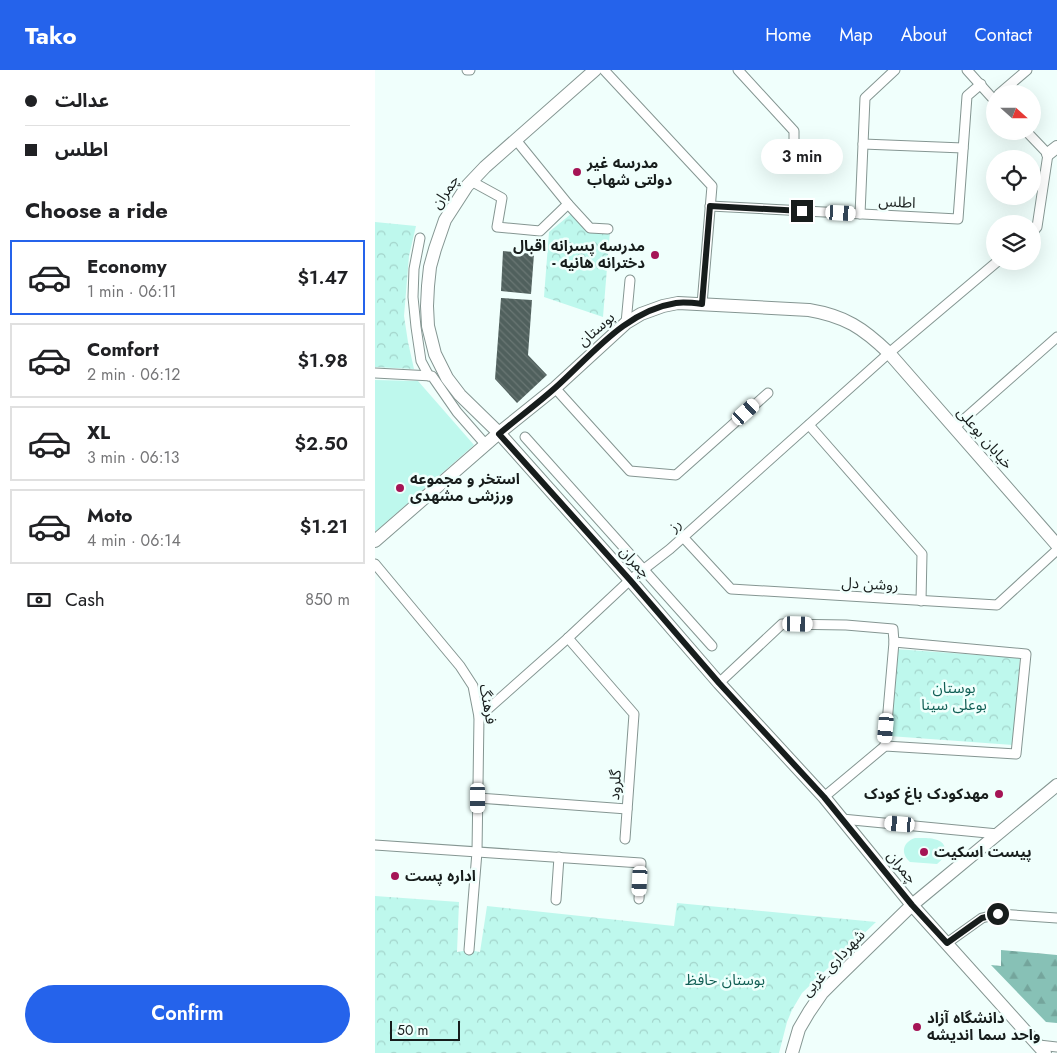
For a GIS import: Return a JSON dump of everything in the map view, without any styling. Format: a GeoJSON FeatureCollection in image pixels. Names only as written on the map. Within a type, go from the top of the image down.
{"type":"FeatureCollection","features":[{"type":"Feature","properties":{"kind":"main road","name":"چمران"},"geometry":{"type":"LineString","coordinates":[[595,70],[485,167],[471,181],[452,207],[445,220],[430,267],[427,306],[428,326],[435,354],[447,378],[460,395],[499,434],[630,580],[719,683],[824,797],[912,905],[1042,1049]]}},
{"type":"Feature","properties":{"kind":"main road","name":"بوستان"},"geometry":{"type":"LineString","coordinates":[[375,541],[555,388],[626,323],[641,314],[678,303],[809,310],[843,319],[860,328],[889,354]]}},
{"type":"Feature","properties":{"kind":"main road","name":"خیابان بوعلی"},"geometry":{"type":"LineString","coordinates":[[889,354],[1057,545]]}},
{"type":"Feature","properties":{"kind":"main road"},"geometry":{"type":"LineString","coordinates":[[912,905],[1056,786]]}},
{"type":"Feature","properties":{"kind":"main road","name":"شهرداری غربی"},"geometry":{"type":"LineString","coordinates":[[792,1053],[799,1029],[822,993],[912,905]]}},
{"type":"Feature","properties":{"kind":"street"},"geometry":{"type":"LineString","coordinates":[[604,70],[712,186],[702,304]]}},
{"type":"Feature","properties":{"kind":"street"},"geometry":{"type":"LineString","coordinates":[[738,70],[794,131],[794,147]]}},
{"type":"Feature","properties":{"kind":"street"},"geometry":{"type":"LineString","coordinates":[[860,214],[865,98],[895,70]]}},
{"type":"Feature","properties":{"kind":"street"},"geometry":{"type":"LineString","coordinates":[[967,70],[986,89]]}},
{"type":"Feature","properties":{"kind":"street"},"geometry":{"type":"LineString","coordinates":[[1010,85],[1027,70]]}},
{"type":"Feature","properties":{"kind":"street","name":"اطلس"},"geometry":{"type":"LineString","coordinates":[[710,206],[958,219],[967,96],[981,84]]}},
{"type":"Feature","properties":{"kind":"street"},"geometry":{"type":"LineString","coordinates":[[515,140],[590,228],[608,229]]}},
{"type":"Feature","properties":{"kind":"street"},"geometry":{"type":"LineString","coordinates":[[1039,140],[1053,150],[1039,215]]}},
{"type":"Feature","properties":{"kind":"street"},"geometry":{"type":"LineString","coordinates":[[863,144],[963,148]]}},
{"type":"Feature","properties":{"kind":"street"},"geometry":{"type":"LineString","coordinates":[[471,181],[502,198],[497,227],[540,230],[568,204]]}},
{"type":"Feature","properties":{"kind":"street"},"geometry":{"type":"LineString","coordinates":[[420,238],[414,269],[413,297],[421,361],[429,376]]}},
{"type":"Feature","properties":{"kind":"street","name":"رز"},"geometry":{"type":"LineString","coordinates":[[479,717],[630,580],[683,537],[987,270]]}},
{"type":"Feature","properties":{"kind":"street"},"geometry":{"type":"LineString","coordinates":[[626,323],[629,280]]}},
{"type":"Feature","properties":{"kind":"street"},"geometry":{"type":"LineString","coordinates":[[954,428],[1057,337]]}},
{"type":"Feature","properties":{"kind":"street"},"geometry":{"type":"LineString","coordinates":[[375,373],[433,376],[457,412],[486,445]]}},
{"type":"Feature","properties":{"kind":"street"},"geometry":{"type":"LineString","coordinates":[[555,388],[630,471],[676,475],[768,393]]}},
{"type":"Feature","properties":{"kind":"street"},"geometry":{"type":"LineString","coordinates":[[809,425],[922,554],[921,601]]}},
{"type":"Feature","properties":{"kind":"street"},"geometry":{"type":"LineString","coordinates":[[525,437],[712,646]]}},
{"type":"Feature","properties":{"kind":"street","name":"روشن دل"},"geometry":{"type":"LineString","coordinates":[[683,537],[731,589],[997,606],[1057,550]]}},
{"type":"Feature","properties":{"kind":"street","name":"فرهنگ"},"geometry":{"type":"LineString","coordinates":[[375,564],[460,666],[473,686],[479,717],[478,798],[477,852],[469,950]]}},
{"type":"Feature","properties":{"kind":"street"},"geometry":{"type":"LineString","coordinates":[[719,683],[782,624],[846,625],[893,629],[894,642],[885,746]]}},
{"type":"Feature","properties":{"kind":"street","name":"گلرود"},"geometry":{"type":"LineString","coordinates":[[478,798],[627,809],[634,714],[568,638]]}},
{"type":"Feature","properties":{"kind":"street"},"geometry":{"type":"LineString","coordinates":[[824,797],[885,746],[1017,754],[1026,654],[894,642]]}},
{"type":"Feature","properties":{"kind":"street"},"geometry":{"type":"LineString","coordinates":[[625,839],[627,809]]}},
{"type":"Feature","properties":{"kind":"street"},"geometry":{"type":"LineString","coordinates":[[842,819],[998,834]]}},
{"type":"Feature","properties":{"kind":"street"},"geometry":{"type":"LineString","coordinates":[[375,845],[641,863],[639,899]]}},
{"type":"Feature","properties":{"kind":"street"},"geometry":{"type":"LineString","coordinates":[[556,900],[559,858]]}},
{"type":"Feature","properties":{"kind":"street"},"geometry":{"type":"LineString","coordinates":[[947,943],[982,918],[998,914],[1057,918]]}},
{"type":"Feature","properties":{"kind":"street"},"geometry":{"type":"LineString","coordinates":[[1042,1049],[1057,1047]]}},
{"type":"Feature","properties":{"kind":"green space"},"geometry":{"type":"Polygon","coordinates":[[[571,214],[577,217],[589,230],[610,231],[603,317],[544,297],[549,232],[571,214]]]}},
{"type":"Feature","properties":{"kind":"green space"},"geometry":{"type":"Polygon","coordinates":[[[375,222],[416,226],[409,256],[404,316],[414,369],[375,367],[375,222]]]}},
{"type":"Feature","properties":{"kind":"green space","name":"استخر و مجموعه ورزشی مشهدی"},"geometry":{"type":"Polygon","coordinates":[[[375,380],[418,381],[474,445],[375,532],[375,380]]]}},
{"type":"Feature","properties":{"kind":"green space","name":"بوستان بوعلی سینا"},"geometry":{"type":"Polygon","coordinates":[[[895,649],[1020,658],[1013,745],[889,736],[895,649]]]}},
{"type":"Feature","properties":{"kind":"green space","name":"پیست اسکیت"},"geometry":{"type":"Polygon","coordinates":[[[915,838],[928,838],[942,842],[945,850],[942,859],[937,864],[910,862],[905,855],[904,848],[908,842],[915,838]]]}},
{"type":"Feature","properties":{"kind":"green space","name":"بوستان حافظ"},"geometry":{"type":"Polygon","coordinates":[[[375,896],[459,902],[457,952],[469,950],[480,952],[487,906],[674,926],[677,903],[876,922],[802,993],[787,1022],[779,1053],[375,1053],[375,896]]]}},
{"type":"Feature","properties":{"kind":"green space"},"geometry":{"type":"Polygon","coordinates":[[[1001,950],[1057,955],[1057,1023],[1046,1022],[991,965],[1001,966],[1001,950]]]}},
{"type":"Feature","properties":{"kind":"building"},"geometry":{"type":"Polygon","coordinates":[[[503,251],[534,254],[531,294],[501,291],[503,251]]]}},
{"type":"Feature","properties":{"kind":"building"},"geometry":{"type":"Polygon","coordinates":[[[501,298],[532,300],[528,355],[547,375],[517,403],[495,379],[501,298]]]}},
{"type":"Feature","properties":{"kind":"place","name":"مدرسه غیر دولتی شهاب"},"geometry":{"type":"Point","coordinates":[577,172]}},
{"type":"Feature","properties":{"kind":"place","name":"مدرسه پسرانه اقبال - دخترانه هانیه"},"geometry":{"type":"Point","coordinates":[655,255]}},
{"type":"Feature","properties":{"kind":"place","name":"استخر و مجموعه ورزشی مشهدی"},"geometry":{"type":"Point","coordinates":[400,488]}},
{"type":"Feature","properties":{"kind":"place","name":"مهدکودک باغ کودک"},"geometry":{"type":"Point","coordinates":[999,794]}},
{"type":"Feature","properties":{"kind":"place","name":"پیست اسکیت"},"geometry":{"type":"Point","coordinates":[924,852]}},
{"type":"Feature","properties":{"kind":"place","name":"اداره پست"},"geometry":{"type":"Point","coordinates":[395,876]}},
{"type":"Feature","properties":{"kind":"place","name":"دانشگاه آزاد واحد سما اندیشه"},"geometry":{"type":"Point","coordinates":[917,1027]}},
{"type":"Feature","properties":{"kind":"route"},"geometry":{"type":"LineString","coordinates":[[802,211],[710,206],[702,304],[678,303],[663,306],[641,314],[626,323],[555,388],[499,434],[630,580],[719,683],[824,797],[912,905],[947,943],[982,918],[998,914]]}}]}
